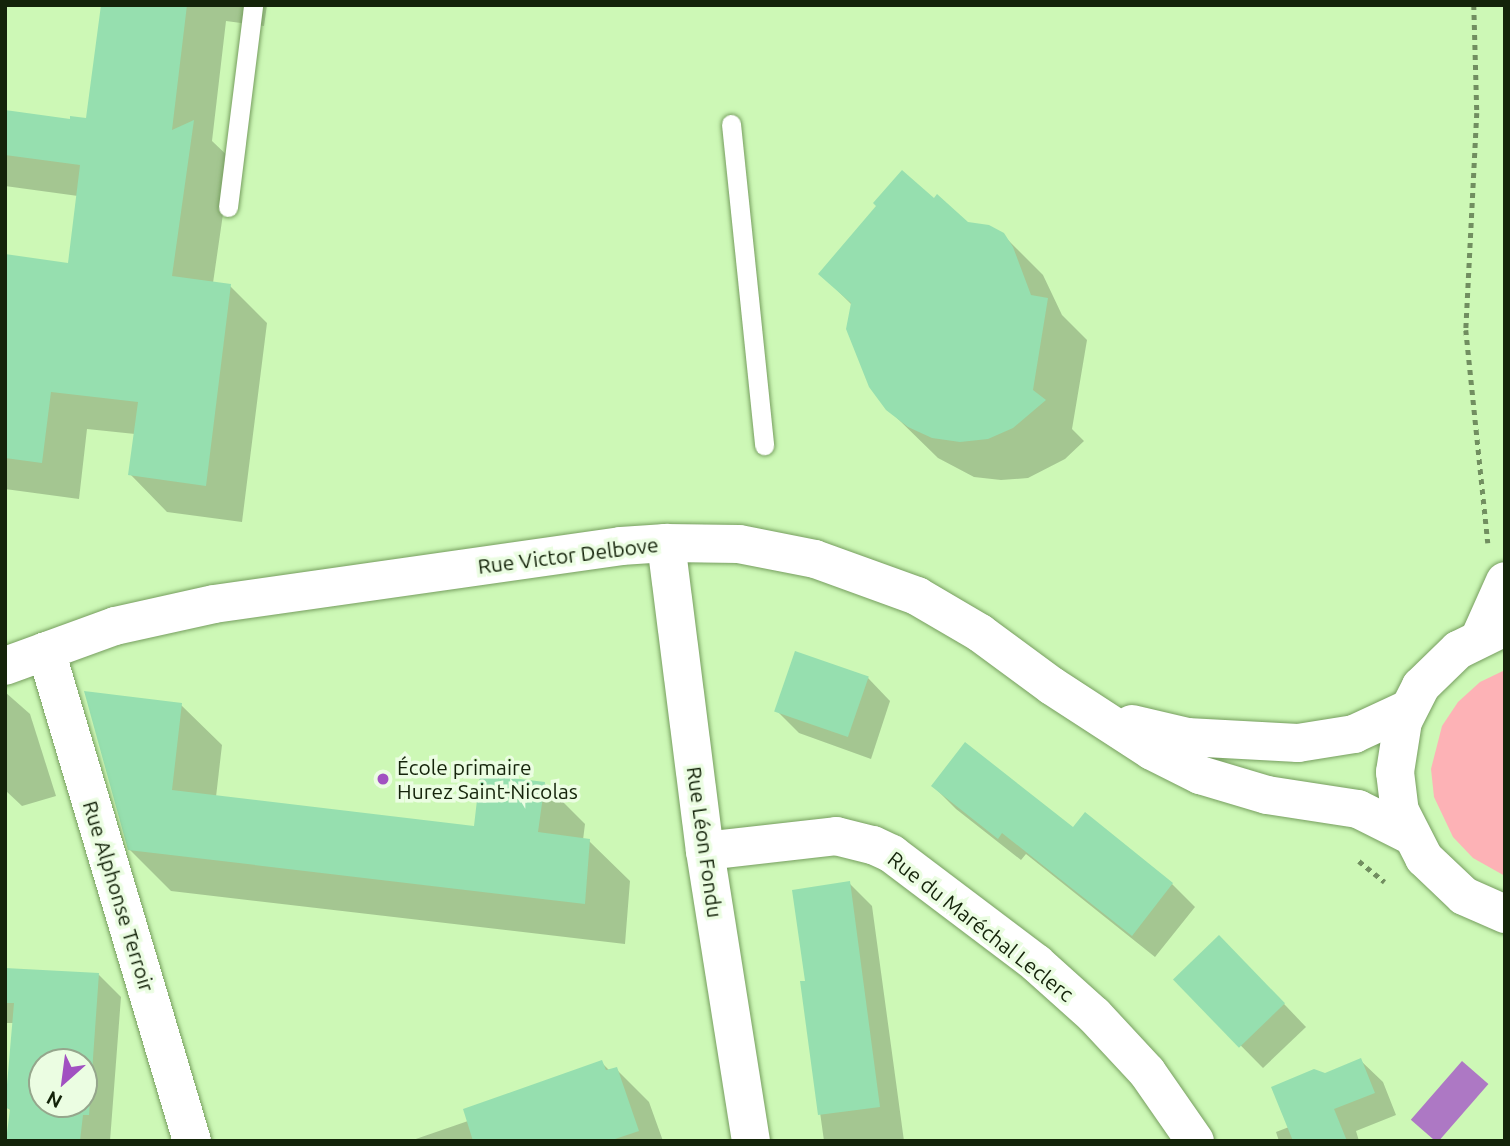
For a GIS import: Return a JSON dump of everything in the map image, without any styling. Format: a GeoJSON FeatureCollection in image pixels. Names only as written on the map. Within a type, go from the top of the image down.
{"type":"FeatureCollection","features":[{"type":"Feature","properties":{"kind":"street","name":"Rue Victor Delbove"},"geometry":{"type":"LineString","coordinates":[[5,666],[116,626],[214,604],[621,546],[666,543],[739,544],[779,550],[877,580],[950,614],[1052,686],[1152,751],[1200,775],[1267,795],[1357,809],[1410,835]]}},
{"type":"Feature","properties":{"kind":"street","name":"Rue Léon Fondu"},"geometry":{"type":"LineString","coordinates":[[666,543],[705,851],[751,1141]]}},
{"type":"Feature","properties":{"kind":"street"},"geometry":{"type":"LineString","coordinates":[[1497,565],[1492,632],[1437,666],[1408,709],[1397,746],[1395,772],[1400,811],[1410,835],[1428,864],[1452,888],[1476,903],[1505,914]]}},
{"type":"Feature","properties":{"kind":"street","name":"Rue Alphonse Terroir"},"geometry":{"type":"LineString","coordinates":[[46,651],[192,1141]]}},
{"type":"Feature","properties":{"kind":"street","name":"Rue Victor Delbove"},"geometry":{"type":"LineString","coordinates":[[1099,715],[1187,737],[1273,744],[1319,741],[1354,734],[1408,709]]}},
{"type":"Feature","properties":{"kind":"street","name":"Rue du Maréchal Leclerc"},"geometry":{"type":"LineString","coordinates":[[705,851],[836,836],[873,845],[892,854],[1036,963],[1084,1005],[1147,1072],[1195,1141]]}},
{"type":"Feature","properties":{"kind":"lane"},"geometry":{"type":"LineString","coordinates":[[228,207],[253,5]]}},
{"type":"Feature","properties":{"kind":"lane"},"geometry":{"type":"LineString","coordinates":[[731,124],[764,445]]}},
{"type":"Feature","properties":{"kind":"path"},"geometry":{"type":"LineString","coordinates":[[1474,5],[1477,113],[1466,330],[1497,565]]}},
{"type":"Feature","properties":{"kind":"shaded area"},"geometry":{"type":"Polygon","coordinates":[[[1505,670],[1505,876],[1473,858],[1453,837],[1434,797],[1431,769],[1442,726],[1458,702],[1480,682],[1505,670]]]}},
{"type":"Feature","properties":{"kind":"shaded area"},"geometry":{"type":"Polygon","coordinates":[[[1462,1061],[1488,1084],[1439,1141],[1435,1141],[1411,1120],[1462,1061]]]}},
{"type":"Feature","properties":{"kind":"building"},"geometry":{"type":"Polygon","coordinates":[[[101,5],[187,5],[172,130],[194,120],[172,276],[231,284],[206,486],[128,475],[138,402],[51,392],[42,463],[5,458],[5,254],[68,263],[80,165],[5,155],[5,110],[70,119],[70,116],[86,118],[101,5]]]}},
{"type":"Feature","properties":{"kind":"building"},"geometry":{"type":"Polygon","coordinates":[[[902,170],[934,198],[937,194],[968,222],[989,225],[1004,233],[1013,247],[1031,295],[1048,298],[1033,390],[1046,400],[1013,428],[988,439],[960,442],[932,438],[908,427],[886,410],[869,387],[846,329],[851,303],[818,274],[876,206],[873,203],[902,170]]]}},
{"type":"Feature","properties":{"kind":"building"},"geometry":{"type":"Polygon","coordinates":[[[795,651],[869,676],[848,737],[774,712],[795,651]]]}},
{"type":"Feature","properties":{"kind":"building"},"geometry":{"type":"Polygon","coordinates":[[[84,691],[182,703],[172,790],[474,826],[480,774],[545,782],[538,832],[590,839],[585,904],[128,850],[84,691]]]}},
{"type":"Feature","properties":{"kind":"building"},"geometry":{"type":"Polygon","coordinates":[[[965,742],[1073,827],[1085,812],[1173,883],[1132,936],[1002,833],[998,839],[931,786],[965,742]]]}},
{"type":"Feature","properties":{"kind":"building"},"geometry":{"type":"Polygon","coordinates":[[[850,881],[880,1107],[818,1115],[800,981],[805,981],[792,890],[850,881]]]}},
{"type":"Feature","properties":{"kind":"building"},"geometry":{"type":"Polygon","coordinates":[[[1219,935],[1285,1003],[1239,1048],[1173,979],[1219,935]]]}},
{"type":"Feature","properties":{"kind":"building"},"geometry":{"type":"Polygon","coordinates":[[[5,968],[99,973],[94,1048],[28,1048],[28,1118],[83,1118],[80,1141],[6,1141],[10,1109],[5,1108],[14,1003],[5,1003],[5,968]]]}},
{"type":"Feature","properties":{"kind":"building"},"geometry":{"type":"Polygon","coordinates":[[[1361,1058],[1375,1093],[1334,1109],[1347,1141],[1293,1141],[1271,1087],[1314,1069],[1325,1073],[1361,1058]]]}},
{"type":"Feature","properties":{"kind":"building"},"geometry":{"type":"Polygon","coordinates":[[[602,1060],[606,1070],[617,1067],[639,1131],[609,1141],[473,1141],[463,1109],[602,1060]]]}},
{"type":"Feature","properties":{"kind":"place","name":"École primaire Hurez Saint-Nicolas"},"geometry":{"type":"Point","coordinates":[383,779]}}]}
